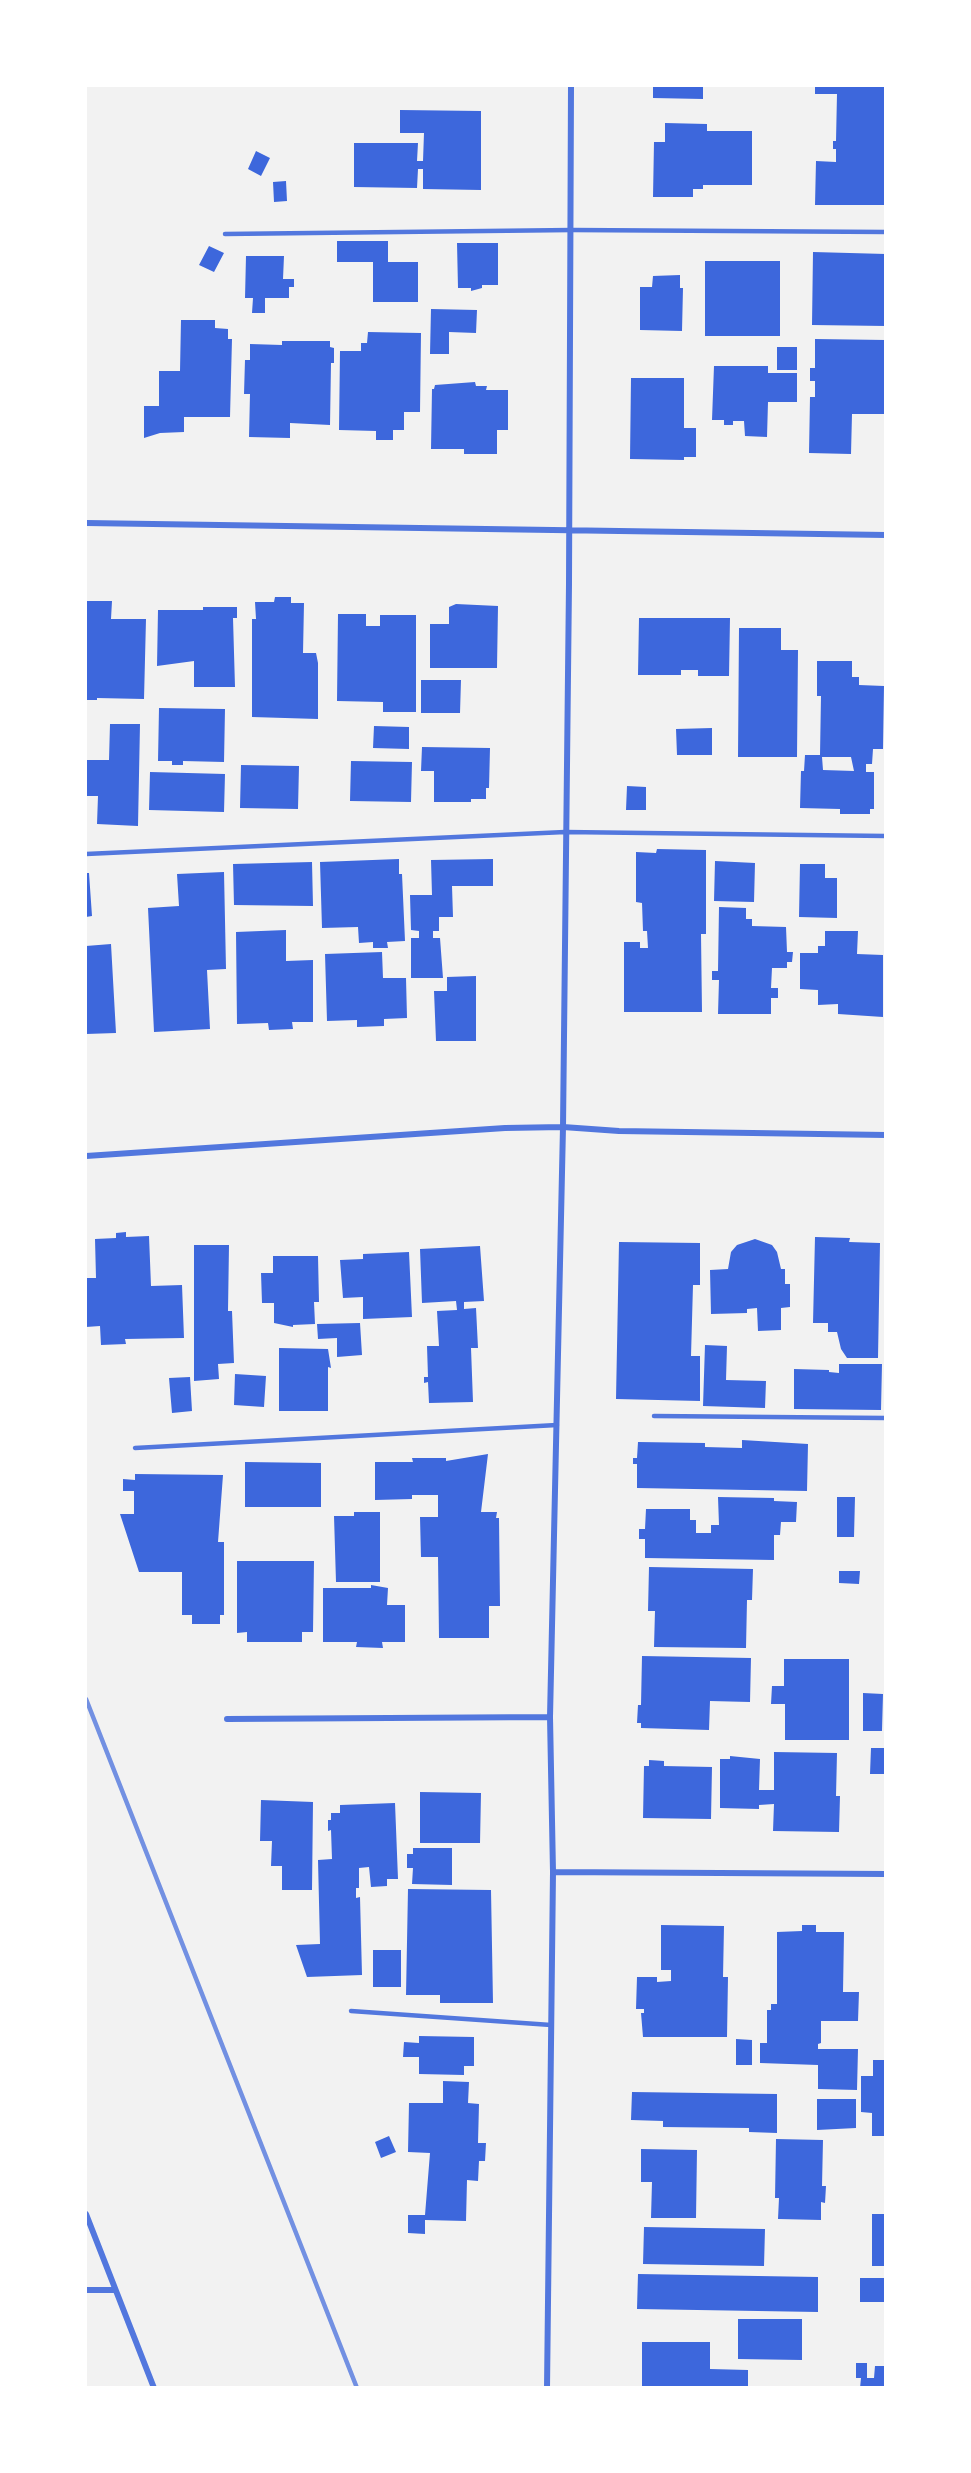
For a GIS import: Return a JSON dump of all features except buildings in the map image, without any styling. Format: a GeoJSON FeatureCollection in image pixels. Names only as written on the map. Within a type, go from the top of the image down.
{"type":"FeatureCollection","features":[{"type":"Feature","properties":{"kind":"street"},"geometry":{"type":"LineString","coordinates":[[547,2388],[553,1872],[550,1718],[563,1127],[570,530],[571,86]]}},
{"type":"Feature","properties":{"kind":"street"},"geometry":{"type":"LineString","coordinates":[[86,523],[885,535]]}},
{"type":"Feature","properties":{"kind":"street"},"geometry":{"type":"LineString","coordinates":[[86,1156],[505,1128],[563,1127],[631,1131],[885,1135]]}},
{"type":"Feature","properties":{"kind":"street"},"geometry":{"type":"LineString","coordinates":[[227,1719],[550,1718]]}},
{"type":"Feature","properties":{"kind":"street"},"geometry":{"type":"LineString","coordinates":[[553,1872],[885,1874]]}},
{"type":"Feature","properties":{"kind":"street"},"geometry":{"type":"LineString","coordinates":[[86,2214],[154,2388]]}},
{"type":"Feature","properties":{"kind":"street"},"geometry":{"type":"LineString","coordinates":[[86,2290],[115,2290]]}},
{"type":"Feature","properties":{"kind":"lane"},"geometry":{"type":"LineString","coordinates":[[225,234],[572,230],[885,232]]}},
{"type":"Feature","properties":{"kind":"lane"},"geometry":{"type":"LineString","coordinates":[[86,854],[565,832],[885,836]]}},
{"type":"Feature","properties":{"kind":"lane"},"geometry":{"type":"LineString","coordinates":[[654,1416],[885,1418]]}},
{"type":"Feature","properties":{"kind":"lane"},"geometry":{"type":"LineString","coordinates":[[135,1448],[557,1425]]}},
{"type":"Feature","properties":{"kind":"lane"},"geometry":{"type":"LineString","coordinates":[[351,2011],[551,2025]]}},
{"type":"Feature","properties":{"kind":"railway"},"geometry":{"type":"LineString","coordinates":[[86,1699],[357,2388]]}}]}
